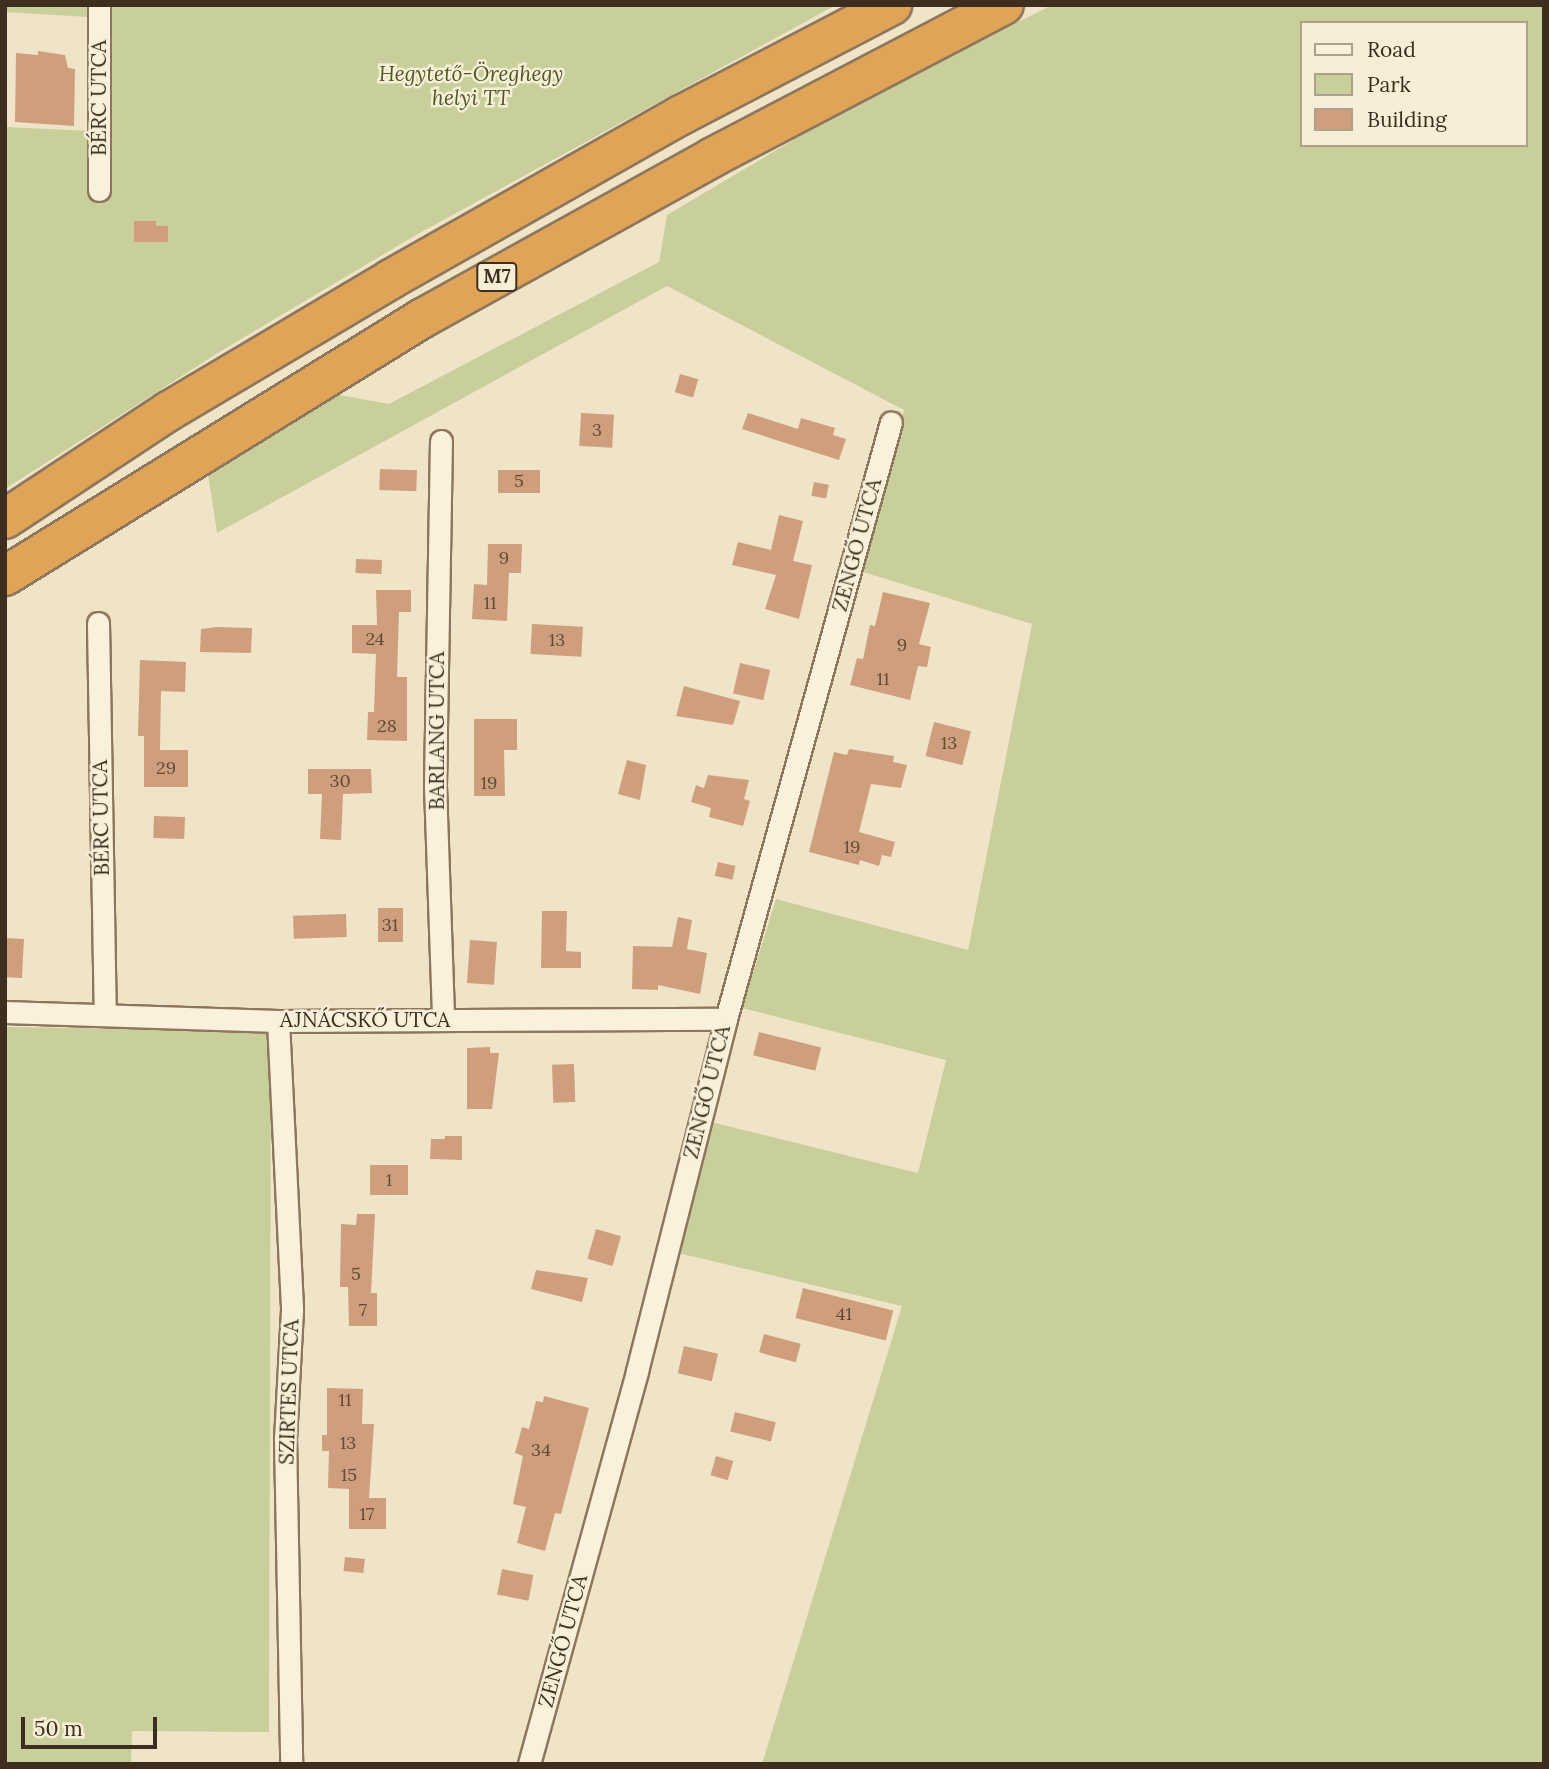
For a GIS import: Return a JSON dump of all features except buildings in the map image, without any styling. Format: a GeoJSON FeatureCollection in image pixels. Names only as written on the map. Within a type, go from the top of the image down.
{"type":"FeatureCollection","features":[{"type":"Feature","properties":{"kind":"highway","name":"M7"},"geometry":{"type":"LineString","coordinates":[[5,519],[169,411],[446,248],[681,115],[892,5]]}},
{"type":"Feature","properties":{"kind":"highway","name":"M7"},"geometry":{"type":"LineString","coordinates":[[5,576],[423,318],[713,157],[1004,5]]}},
{"type":"Feature","properties":{"kind":"street","name":"BÉRC UTCA"},"geometry":{"type":"LineString","coordinates":[[99,5],[99,190]]}},
{"type":"Feature","properties":{"kind":"street","name":"ZENGŐ UTCA"},"geometry":{"type":"LineString","coordinates":[[530,1764],[637,1371],[726,1020],[891,422]]}},
{"type":"Feature","properties":{"kind":"street","name":"BARLANG UTCA"},"geometry":{"type":"LineString","coordinates":[[441,441],[435,786],[443,1020]]}},
{"type":"Feature","properties":{"kind":"street","name":"BÉRC UTCA"},"geometry":{"type":"LineString","coordinates":[[98,623],[105,1012]]}},
{"type":"Feature","properties":{"kind":"street","name":"AJNÁCSKŐ UTCA"},"geometry":{"type":"LineString","coordinates":[[5,1012],[105,1012],[278,1021],[726,1020]]}},
{"type":"Feature","properties":{"kind":"street","name":"SZIRTES UTCA"},"geometry":{"type":"LineString","coordinates":[[278,1021],[292,1310],[285,1438],[291,1764]]}},
{"type":"Feature","properties":{"kind":"green space","name":"Hegytető-Öreghegy helyi TT"},"geometry":{"type":"Polygon","coordinates":[[[5,5],[836,5],[416,235],[221,351],[5,489],[5,127],[91,131],[88,17],[5,12],[5,5]]]}},
{"type":"Feature","properties":{"kind":"green space"},"geometry":{"type":"Polygon","coordinates":[[[1052,5],[1544,5],[1544,1764],[762,1764],[902,1306],[678,1253],[711,1122],[918,1173],[946,1060],[742,1008],[776,899],[968,950],[1032,624],[860,571],[904,410],[667,286],[217,533],[207,467],[334,394],[389,404],[659,262],[667,215],[854,104],[1052,5]]]}},
{"type":"Feature","properties":{"kind":"green space"},"geometry":{"type":"Polygon","coordinates":[[[5,1027],[271,1031],[269,1732],[132,1731],[131,1764],[5,1764],[5,1027]]]}}]}
